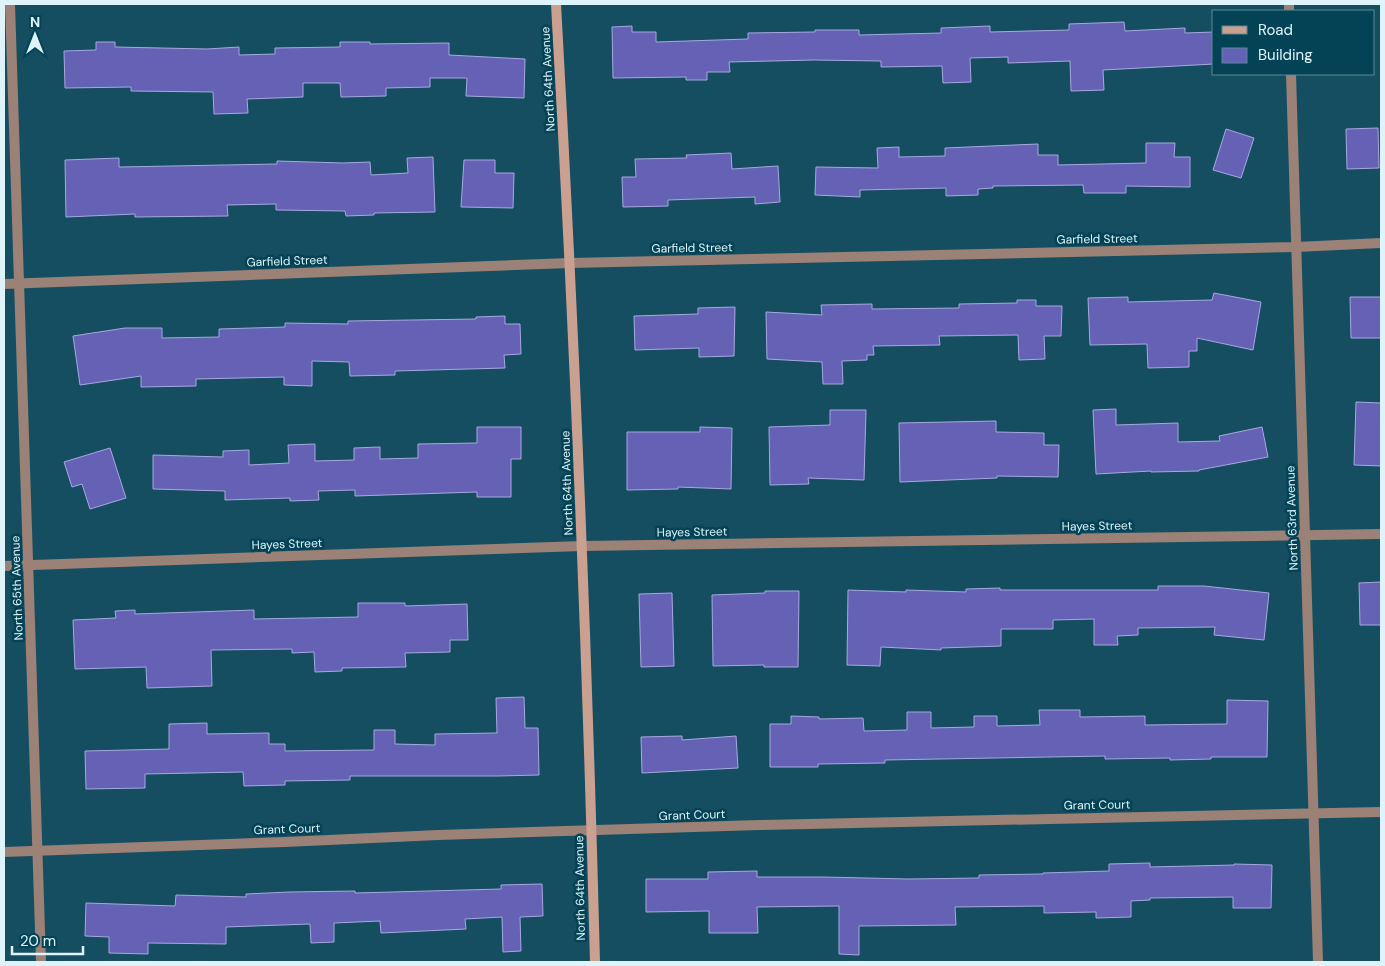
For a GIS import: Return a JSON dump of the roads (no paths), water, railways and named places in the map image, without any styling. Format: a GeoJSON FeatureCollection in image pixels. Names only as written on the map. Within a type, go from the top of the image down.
{"type":"FeatureCollection","features":[{"type":"Feature","properties":{"kind":"street","name":"North 65th Avenue"},"geometry":{"type":"LineString","coordinates":[[10,4],[41,962]]}},
{"type":"Feature","properties":{"kind":"street","name":"North 64th Avenue"},"geometry":{"type":"LineString","coordinates":[[556,4],[570,263],[582,546],[595,962]]}},
{"type":"Feature","properties":{"kind":"street","name":"North 63rd Avenue"},"geometry":{"type":"LineString","coordinates":[[1291,75],[1318,962]]}},
{"type":"Feature","properties":{"kind":"street","name":"Garfield Street"},"geometry":{"type":"LineString","coordinates":[[4,284],[570,263],[1296,247],[1381,243]]}},
{"type":"Feature","properties":{"kind":"street","name":"Hayes Street"},"geometry":{"type":"LineString","coordinates":[[4,566],[582,546],[1381,534]]}},
{"type":"Feature","properties":{"kind":"street","name":"Grant Court"},"geometry":{"type":"LineString","coordinates":[[4,852],[285,842],[438,834],[759,825],[1381,812]]}}]}
